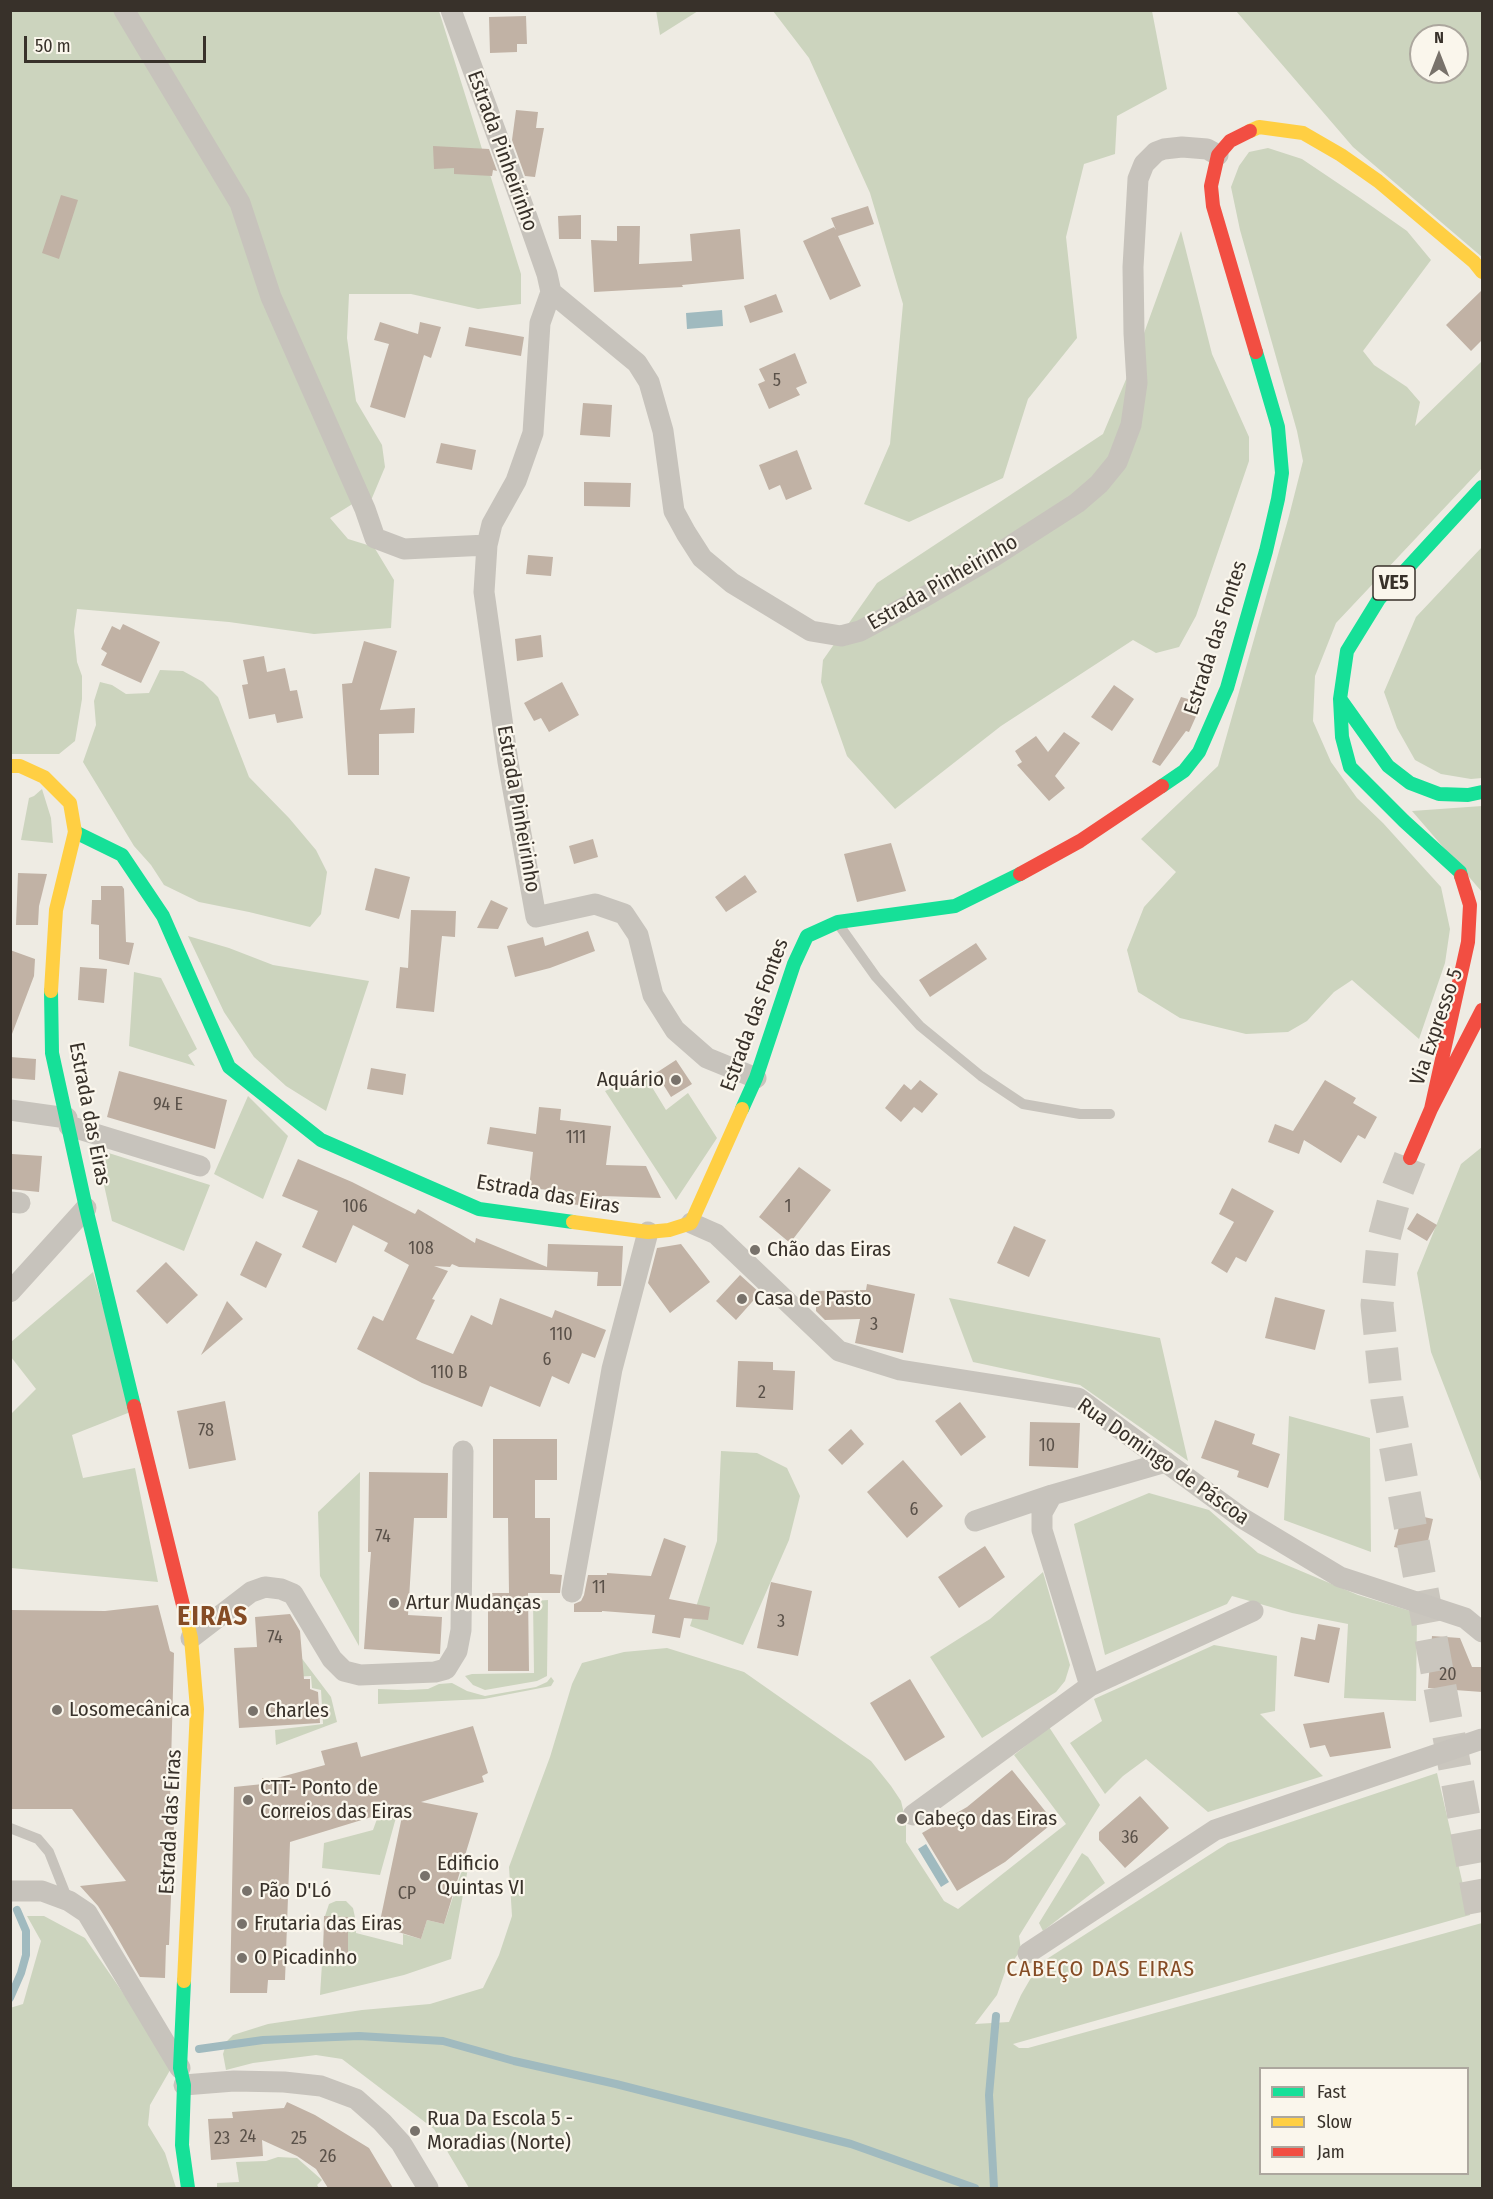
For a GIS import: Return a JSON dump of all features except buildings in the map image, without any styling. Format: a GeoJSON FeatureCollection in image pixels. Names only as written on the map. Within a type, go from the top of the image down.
{"type":"FeatureCollection","features":[{"type":"Feature","properties":{"kind":"street"},"geometry":{"type":"LineString","coordinates":[[124,10],[240,203],[271,297],[365,509],[375,538],[404,549],[487,544]]}},
{"type":"Feature","properties":{"kind":"street","name":"Estrada Pinheirinho"},"geometry":{"type":"LineString","coordinates":[[451,10],[552,292],[637,363],[650,382],[663,431],[674,511],[686,533],[702,558],[732,583],[811,631],[841,636],[860,631],[993,557],[1077,502],[1099,484],[1117,462],[1131,425],[1137,383],[1133,267],[1138,179],[1144,164],[1156,152],[1164,149],[1182,147],[1207,149],[1218,155]]}},
{"type":"Feature","properties":{"kind":"street"},"geometry":{"type":"LineString","coordinates":[[1218,155],[1230,141],[1259,127],[1303,133],[1341,155],[1378,181],[1474,262],[1482,272]]}},
{"type":"Feature","properties":{"kind":"street","name":"Estrada das Fontes"},"geometry":{"type":"LineString","coordinates":[[692,1223],[756,1078],[794,964],[807,936],[837,922],[955,906],[1004,884],[1080,841],[1162,786],[1184,771],[1199,752],[1227,688],[1266,551],[1282,474],[1278,427],[1213,206],[1211,186],[1218,155]]}},
{"type":"Feature","properties":{"kind":"street","name":"Estrada Pinheirinho"},"geometry":{"type":"LineString","coordinates":[[552,292],[540,323],[533,433],[516,481],[492,524],[487,544],[484,592],[508,762],[537,917],[595,904],[624,914],[638,935],[652,995],[675,1030],[707,1058],[756,1078]]}},
{"type":"Feature","properties":{"kind":"street","name":"VE5"},"geometry":{"type":"LineString","coordinates":[[1431,1109],[1468,942],[1470,905],[1460,872],[1350,767],[1342,737],[1340,699],[1347,651],[1379,599],[1482,487]]}},
{"type":"Feature","properties":{"kind":"street"},"geometry":{"type":"LineString","coordinates":[[1340,699],[1382,758],[1410,783],[1439,794],[1468,795],[1482,792]]}},
{"type":"Feature","properties":{"kind":"street"},"geometry":{"type":"LineString","coordinates":[[10,766],[20,766],[44,777],[70,803],[75,832]]}},
{"type":"Feature","properties":{"kind":"street","name":"Estrada das Eiras"},"geometry":{"type":"LineString","coordinates":[[188,2188],[182,2145],[182,2077],[197,1709],[191,1638],[86,1208],[52,1053],[51,986],[56,910],[75,832],[122,855],[163,916],[229,1067],[321,1140],[479,1209],[648,1232],[669,1230],[692,1223]]}},
{"type":"Feature","properties":{"kind":"street","name":"Via Expresso 5"},"geometry":{"type":"LineString","coordinates":[[1410,1158],[1431,1109],[1472,991]]}},
{"type":"Feature","properties":{"kind":"street","name":"Via Expresso 5"},"geometry":{"type":"LineString","coordinates":[[1431,1109],[1482,1010]]}},
{"type":"Feature","properties":{"kind":"street","name":"VE5"},"geometry":{"type":"LineString","coordinates":[[1431,1109],[1482,1037]]}},
{"type":"Feature","properties":{"kind":"street"},"geometry":{"type":"LineString","coordinates":[[10,1110],[68,1122],[200,1166]]}},
{"type":"Feature","properties":{"kind":"street"},"geometry":{"type":"LineString","coordinates":[[10,1292],[86,1208]]}},
{"type":"Feature","properties":{"kind":"street","name":"Rua Domingo de Páscoa"},"geometry":{"type":"LineString","coordinates":[[692,1223],[716,1234],[839,1352],[900,1370],[1078,1398],[1242,1518],[1340,1577],[1465,1618],[1482,1632]]}},
{"type":"Feature","properties":{"kind":"street"},"geometry":{"type":"LineString","coordinates":[[572,1592],[612,1369],[648,1232]]}},
{"type":"Feature","properties":{"kind":"street"},"geometry":{"type":"LineString","coordinates":[[191,1638],[251,1592],[265,1587],[281,1589],[293,1594],[332,1659],[344,1671],[360,1675],[435,1672],[446,1669],[457,1651],[461,1630],[463,1451]]}},
{"type":"Feature","properties":{"kind":"street"},"geometry":{"type":"LineString","coordinates":[[975,1521],[1166,1462]]}},
{"type":"Feature","properties":{"kind":"street"},"geometry":{"type":"LineString","coordinates":[[1052,1496],[1042,1513],[1042,1530],[1090,1686]]}},
{"type":"Feature","properties":{"kind":"street"},"geometry":{"type":"LineString","coordinates":[[913,1815],[1090,1686],[1252,1611]]}},
{"type":"Feature","properties":{"kind":"street"},"geometry":{"type":"LineString","coordinates":[[1028,1953],[1215,1830],[1482,1739]]}},
{"type":"Feature","properties":{"kind":"street"},"geometry":{"type":"LineString","coordinates":[[10,1891],[42,1891],[69,1901],[87,1913],[182,2077],[321,2086],[356,2099],[382,2122],[401,2144],[428,2188]]}},
{"type":"Feature","properties":{"kind":"lane"},"geometry":{"type":"LineString","coordinates":[[837,922],[876,977],[920,1026],[981,1076],[1023,1104],[1080,1114],[1110,1114]]}},
{"type":"Feature","properties":{"kind":"lane"},"geometry":{"type":"LineString","coordinates":[[10,1828],[38,1839],[50,1852],[69,1901]]}},
{"type":"Feature","properties":{"kind":"green space"},"geometry":{"type":"Polygon","coordinates":[[[656,10],[698,10],[698,11],[660,35],[656,10]]]}},
{"type":"Feature","properties":{"kind":"green space"},"geometry":{"type":"Polygon","coordinates":[[[10,11],[439,11],[521,274],[521,304],[478,309],[411,294],[349,294],[347,338],[356,401],[382,445],[385,467],[372,498],[354,503],[330,518],[348,539],[374,547],[394,580],[391,628],[314,634],[229,622],[77,609],[74,631],[77,662],[82,676],[82,699],[75,741],[59,754],[11,754],[10,11]]]}},
{"type":"Feature","properties":{"kind":"green space"},"geometry":{"type":"Polygon","coordinates":[[[773,11],[1152,11],[1167,89],[1117,116],[1115,154],[1084,164],[1066,237],[1077,338],[1028,399],[1003,478],[909,522],[864,504],[890,444],[903,304],[870,193],[809,58],[773,11]]]}},
{"type":"Feature","properties":{"kind":"green space"},"geometry":{"type":"Polygon","coordinates":[[[1236,11],[1482,11],[1482,257],[1353,147],[1236,11]]]}},
{"type":"Feature","properties":{"kind":"green space"},"geometry":{"type":"Polygon","coordinates":[[[1268,148],[1302,159],[1360,198],[1407,231],[1431,260],[1363,351],[1374,365],[1407,387],[1420,402],[1415,426],[1482,361],[1482,468],[1336,623],[1315,676],[1313,721],[1331,762],[1357,798],[1441,887],[1450,929],[1445,963],[1419,1039],[1352,980],[1334,992],[1307,1021],[1288,1032],[1246,1034],[1180,1018],[1138,992],[1127,950],[1144,907],[1176,872],[1141,839],[1218,766],[1303,461],[1297,431],[1240,230],[1231,187],[1239,166],[1249,152],[1268,148]]]}},
{"type":"Feature","properties":{"kind":"green space"},"geometry":{"type":"Polygon","coordinates":[[[1181,231],[1212,354],[1249,437],[1249,461],[1196,616],[1179,647],[1156,653],[1133,640],[1001,726],[895,809],[847,756],[821,682],[823,660],[877,583],[1103,434],[1135,358],[1181,231]]]}},
{"type":"Feature","properties":{"kind":"green space"},"geometry":{"type":"Polygon","coordinates":[[[1482,547],[1482,778],[1471,779],[1441,774],[1415,760],[1397,728],[1384,692],[1416,617],[1482,547]]]}},
{"type":"Feature","properties":{"kind":"green space"},"geometry":{"type":"Polygon","coordinates":[[[160,670],[183,671],[203,682],[218,697],[249,777],[316,850],[327,872],[321,914],[310,927],[199,902],[164,885],[151,865],[134,846],[83,762],[96,725],[94,701],[100,682],[112,685],[126,694],[149,693],[160,670]]]}},
{"type":"Feature","properties":{"kind":"green space"},"geometry":{"type":"Polygon","coordinates":[[[42,789],[51,818],[53,843],[21,840],[29,798],[42,789]]]}},
{"type":"Feature","properties":{"kind":"green space"},"geometry":{"type":"Polygon","coordinates":[[[1482,806],[1482,892],[1412,811],[1482,806]]]}},
{"type":"Feature","properties":{"kind":"green space"},"geometry":{"type":"Polygon","coordinates":[[[188,936],[229,948],[273,965],[369,981],[326,1111],[286,1086],[254,1057],[224,1012],[188,936]]]}},
{"type":"Feature","properties":{"kind":"green space"},"geometry":{"type":"Polygon","coordinates":[[[134,972],[161,978],[197,1049],[188,1055],[195,1066],[129,1046],[134,972]]]}},
{"type":"Feature","properties":{"kind":"green space"},"geometry":{"type":"Polygon","coordinates":[[[644,1074],[666,1110],[688,1093],[717,1138],[676,1200],[605,1091],[644,1074]]]}},
{"type":"Feature","properties":{"kind":"green space"},"geometry":{"type":"Polygon","coordinates":[[[248,1096],[288,1136],[263,1199],[214,1174],[248,1096]]]}},
{"type":"Feature","properties":{"kind":"green space"},"geometry":{"type":"Polygon","coordinates":[[[1482,1147],[1482,1484],[1431,1352],[1417,1273],[1461,1164],[1482,1147]]]}},
{"type":"Feature","properties":{"kind":"green space"},"geometry":{"type":"Polygon","coordinates":[[[96,1149],[210,1185],[184,1251],[112,1221],[96,1149]]]}},
{"type":"Feature","properties":{"kind":"green space"},"geometry":{"type":"Polygon","coordinates":[[[93,1272],[133,1411],[72,1435],[83,1478],[135,1468],[158,1582],[11,1568],[11,1414],[36,1389],[11,1357],[11,1342],[93,1272]]]}},
{"type":"Feature","properties":{"kind":"green space"},"geometry":{"type":"Polygon","coordinates":[[[949,1298],[1160,1338],[1188,1461],[1080,1385],[973,1362],[949,1298]]]}},
{"type":"Feature","properties":{"kind":"green space"},"geometry":{"type":"Polygon","coordinates":[[[1289,1416],[1370,1438],[1371,1552],[1284,1520],[1289,1416]]]}},
{"type":"Feature","properties":{"kind":"green space"},"geometry":{"type":"Polygon","coordinates":[[[721,1451],[757,1453],[787,1468],[800,1496],[789,1540],[743,1645],[690,1626],[717,1541],[721,1451]]]}},
{"type":"Feature","properties":{"kind":"green space"},"geometry":{"type":"Polygon","coordinates":[[[360,1472],[359,1646],[320,1576],[318,1512],[360,1472]]]}},
{"type":"Feature","properties":{"kind":"green space"},"geometry":{"type":"Polygon","coordinates":[[[1149,1493],[1209,1510],[1258,1553],[1358,1595],[1417,1613],[1416,1701],[1344,1698],[1348,1624],[1292,1613],[1232,1596],[1227,1604],[1105,1655],[1074,1524],[1149,1493]]]}},
{"type":"Feature","properties":{"kind":"green space"},"geometry":{"type":"Polygon","coordinates":[[[1043,1572],[1070,1665],[1065,1681],[1056,1692],[982,1738],[930,1657],[990,1619],[1043,1572]]]}},
{"type":"Feature","properties":{"kind":"green space"},"geometry":{"type":"Polygon","coordinates":[[[548,1600],[547,1676],[537,1681],[485,1690],[473,1685],[465,1676],[534,1673],[533,1601],[548,1600]]]}},
{"type":"Feature","properties":{"kind":"green space"},"geometry":{"type":"Polygon","coordinates":[[[1214,1645],[1277,1656],[1275,1711],[1260,1714],[1323,1776],[1208,1812],[1146,1759],[1123,1776],[1105,1794],[1070,1743],[1102,1721],[1094,1699],[1214,1645]]]}},
{"type":"Feature","properties":{"kind":"green space"},"geometry":{"type":"Polygon","coordinates":[[[667,1648],[744,1672],[871,1761],[901,1801],[906,1822],[906,1842],[944,1901],[958,1909],[1066,1824],[1014,1755],[1049,1727],[1100,1805],[1019,1936],[1021,1950],[1005,1972],[997,1995],[975,2024],[1009,2022],[1039,1964],[1228,1843],[1437,1773],[1470,1915],[1013,2044],[1019,2048],[1028,2048],[1482,1923],[1482,2188],[469,2188],[434,2129],[342,2059],[316,2055],[253,2063],[226,2070],[223,2054],[227,2041],[233,2035],[268,2024],[362,2010],[430,2004],[483,1988],[499,1955],[512,1916],[509,1867],[550,1757],[572,1684],[582,1663],[624,1652],[667,1648]]]}},
{"type":"Feature","properties":{"kind":"green space"},"geometry":{"type":"Polygon","coordinates":[[[300,1656],[331,1697],[337,1722],[276,1745],[275,1730],[323,1724],[321,1690],[312,1688],[311,1676],[292,1677],[300,1656]]]}},
{"type":"Feature","properties":{"kind":"green space"},"geometry":{"type":"Polygon","coordinates":[[[551,1677],[554,1681],[551,1686],[484,1699],[378,1704],[378,1689],[428,1689],[439,1684],[452,1683],[467,1691],[485,1696],[536,1687],[547,1682],[551,1677]]]}},
{"type":"Feature","properties":{"kind":"green space"},"geometry":{"type":"Polygon","coordinates":[[[397,1814],[380,1875],[322,1868],[324,1843],[373,1830],[377,1819],[397,1814]]]}},
{"type":"Feature","properties":{"kind":"green space"},"geometry":{"type":"Polygon","coordinates":[[[1082,1853],[1088,1857],[1105,1883],[1043,1931],[1039,1923],[1082,1853]]]}},
{"type":"Feature","properties":{"kind":"green space"},"geometry":{"type":"Polygon","coordinates":[[[463,1867],[468,1868],[451,1959],[404,1975],[320,1995],[325,1916],[329,1904],[346,1901],[353,1908],[356,1933],[403,1945],[403,1934],[421,1939],[427,1920],[444,1924],[463,1867]]]}},
{"type":"Feature","properties":{"kind":"green space"},"geometry":{"type":"Polygon","coordinates":[[[27,1916],[44,1916],[85,1938],[173,2065],[150,2105],[148,2125],[165,2153],[176,2188],[11,2188],[10,2008],[23,2004],[41,1941],[27,1916]]]}},
{"type":"Feature","properties":{"kind":"green space"},"geometry":{"type":"Polygon","coordinates":[[[278,2157],[297,2158],[322,2180],[317,2185],[319,2188],[217,2188],[217,2183],[239,2182],[236,2162],[266,2161],[278,2157]]]}},
{"type":"Feature","properties":{"kind":"water"},"geometry":{"type":"Polygon","coordinates":[[[722,310],[723,326],[687,329],[686,313],[722,310]]]}},
{"type":"Feature","properties":{"kind":"water"},"geometry":{"type":"Polygon","coordinates":[[[926,1844],[949,1882],[941,1887],[918,1849],[926,1844]]]}},
{"type":"Feature","properties":{"kind":"waterway"},"geometry":{"type":"LineString","coordinates":[[10,1998],[26,1955],[26,1931],[17,1910]]}},
{"type":"Feature","properties":{"kind":"waterway"},"geometry":{"type":"LineString","coordinates":[[994,2188],[989,2095],[996,2016]]}},
{"type":"Feature","properties":{"kind":"waterway"},"geometry":{"type":"LineString","coordinates":[[199,2049],[263,2040],[359,2036],[443,2041],[514,2061],[616,2084],[851,2144],[975,2188]]}},
{"type":"Feature","properties":{"kind":"tunnel"},"geometry":{"type":"LineString","coordinates":[[1410,1158],[1395,1196],[1383,1242],[1377,1305],[1387,1400],[1482,1915]]}},
{"type":"Feature","properties":{"kind":"traffic: fast"},"geometry":{"type":"LineString","coordinates":[[1162,786],[1184,771],[1199,752],[1227,688],[1266,551],[1278,499],[1282,473],[1278,427],[1256,352]]}},
{"type":"Feature","properties":{"kind":"traffic: fast"},"geometry":{"type":"LineString","coordinates":[[1461,876],[1460,872],[1350,767],[1342,737],[1340,699],[1347,651],[1379,599],[1482,487]]}},
{"type":"Feature","properties":{"kind":"traffic: fast"},"geometry":{"type":"LineString","coordinates":[[1341,700],[1388,766],[1410,783],[1439,794],[1468,795],[1482,792]]}},
{"type":"Feature","properties":{"kind":"traffic: fast"},"geometry":{"type":"LineString","coordinates":[[75,832],[122,855],[163,916],[229,1067],[321,1140],[479,1209],[573,1222]]}},
{"type":"Feature","properties":{"kind":"traffic: fast"},"geometry":{"type":"LineString","coordinates":[[742,1109],[756,1078],[794,964],[807,936],[838,922],[955,906],[1020,874]]}},
{"type":"Feature","properties":{"kind":"traffic: fast"},"geometry":{"type":"LineString","coordinates":[[51,991],[52,1053],[86,1208],[134,1406]]}},
{"type":"Feature","properties":{"kind":"traffic: fast"},"geometry":{"type":"LineString","coordinates":[[184,1981],[180,2068],[184,2085],[182,2145],[188,2188]]}},
{"type":"Feature","properties":{"kind":"traffic: slow"},"geometry":{"type":"LineString","coordinates":[[1250,131],[1259,127],[1303,133],[1341,155],[1378,181],[1474,262],[1482,272]]}},
{"type":"Feature","properties":{"kind":"traffic: slow"},"geometry":{"type":"LineString","coordinates":[[10,766],[20,766],[44,777],[70,803],[75,832],[56,910],[51,991]]}},
{"type":"Feature","properties":{"kind":"traffic: slow"},"geometry":{"type":"LineString","coordinates":[[573,1222],[648,1232],[669,1230],[691,1223],[742,1109]]}},
{"type":"Feature","properties":{"kind":"traffic: slow"},"geometry":{"type":"LineString","coordinates":[[183,1605],[191,1638],[197,1709],[184,1981]]}},
{"type":"Feature","properties":{"kind":"traffic: jam"},"geometry":{"type":"LineString","coordinates":[[1250,131],[1230,141],[1218,155],[1211,186],[1213,206],[1256,352]]}},
{"type":"Feature","properties":{"kind":"traffic: jam"},"geometry":{"type":"LineString","coordinates":[[1020,874],[1080,841],[1162,786]]}},
{"type":"Feature","properties":{"kind":"traffic: jam"},"geometry":{"type":"LineString","coordinates":[[1431,1109],[1468,942],[1470,905],[1461,876]]}},
{"type":"Feature","properties":{"kind":"traffic: jam"},"geometry":{"type":"LineString","coordinates":[[1410,1158],[1431,1109],[1482,1010]]}},
{"type":"Feature","properties":{"kind":"traffic: jam"},"geometry":{"type":"LineString","coordinates":[[134,1406],[183,1605]]}},
{"type":"Feature","properties":{"kind":"place","name":"Aquário"},"geometry":{"type":"Point","coordinates":[676,1080]}},
{"type":"Feature","properties":{"kind":"place","name":"Chão das Eiras"},"geometry":{"type":"Point","coordinates":[755,1250]}},
{"type":"Feature","properties":{"kind":"place","name":"Casa de Pasto"},"geometry":{"type":"Point","coordinates":[742,1299]}},
{"type":"Feature","properties":{"kind":"place","name":"Artur Mudanças"},"geometry":{"type":"Point","coordinates":[394,1603]}},
{"type":"Feature","properties":{"kind":"place","name":"Losomecânica"},"geometry":{"type":"Point","coordinates":[57,1710]}},
{"type":"Feature","properties":{"kind":"place","name":"Charles"},"geometry":{"type":"Point","coordinates":[253,1711]}},
{"type":"Feature","properties":{"kind":"place","name":"CTT- Ponto de Correios das Eiras"},"geometry":{"type":"Point","coordinates":[248,1800]}},
{"type":"Feature","properties":{"kind":"place","name":"Cabeço das Eiras"},"geometry":{"type":"Point","coordinates":[902,1819]}},
{"type":"Feature","properties":{"kind":"place","name":"Edificio Quintas VI"},"geometry":{"type":"Point","coordinates":[425,1876]}},
{"type":"Feature","properties":{"kind":"place","name":"Pão D'Ló"},"geometry":{"type":"Point","coordinates":[247,1891]}},
{"type":"Feature","properties":{"kind":"place","name":"Frutaria das Eiras"},"geometry":{"type":"Point","coordinates":[242,1924]}},
{"type":"Feature","properties":{"kind":"place","name":"O Picadinho"},"geometry":{"type":"Point","coordinates":[242,1958]}},
{"type":"Feature","properties":{"kind":"place","name":"Rua Da Escola 5 - Moradias (Norte)"},"geometry":{"type":"Point","coordinates":[415,2131]}},
{"type":"Feature","properties":{"kind":"district","name":"EIRAS"},"geometry":{"type":"Point","coordinates":[213,1617]}},
{"type":"Feature","properties":{"kind":"district","name":"CABEÇO DAS EIRAS"},"geometry":{"type":"Point","coordinates":[1101,1970]}}]}
